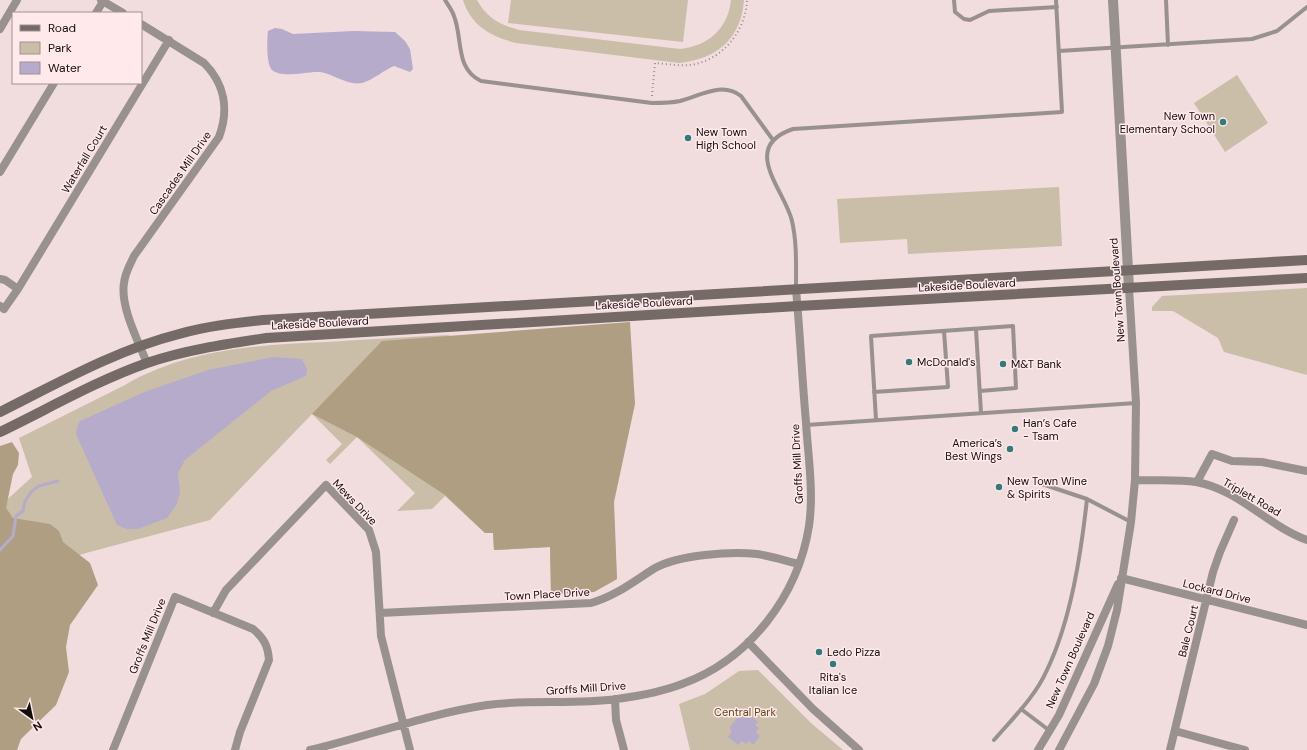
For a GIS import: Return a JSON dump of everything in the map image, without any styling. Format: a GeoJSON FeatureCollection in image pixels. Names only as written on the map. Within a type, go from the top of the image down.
{"type":"FeatureCollection","features":[{"type":"Feature","properties":{"kind":"main road","name":"Lakeside Boulevard"},"geometry":{"type":"LineString","coordinates":[[0,412],[107,360],[140,346],[178,334],[221,324],[263,320],[1307,260]]}},
{"type":"Feature","properties":{"kind":"main road","name":"Lakeside Boulevard"},"geometry":{"type":"LineString","coordinates":[[0,432],[114,376],[147,363],[204,348],[266,338],[798,306],[1307,278]]}},
{"type":"Feature","properties":{"kind":"street"},"geometry":{"type":"LineString","coordinates":[[0,29],[18,0]]}},
{"type":"Feature","properties":{"kind":"street"},"geometry":{"type":"LineString","coordinates":[[97,12],[103,0],[121,12]]}},
{"type":"Feature","properties":{"kind":"street","name":"New Town Boulevard"},"geometry":{"type":"LineString","coordinates":[[1059,750],[1094,684],[1108,646],[1117,610],[1131,522],[1135,480],[1136,403],[1127,270],[1113,0]]}},
{"type":"Feature","properties":{"kind":"street","name":"Cascades Mill Drive"},"geometry":{"type":"LineString","coordinates":[[142,25],[204,63],[213,72],[221,90],[226,111],[224,125],[219,137],[134,256],[127,272],[124,282],[124,302],[147,363]]}},
{"type":"Feature","properties":{"kind":"street","name":"Waterfall Court"},"geometry":{"type":"LineString","coordinates":[[0,306],[4,309],[18,289],[169,40]]}},
{"type":"Feature","properties":{"kind":"street"},"geometry":{"type":"LineString","coordinates":[[0,172],[53,84]]}},
{"type":"Feature","properties":{"kind":"street"},"geometry":{"type":"LineString","coordinates":[[0,279],[5,280],[18,289]]}},
{"type":"Feature","properties":{"kind":"street","name":"Groffs Mill Drive"},"geometry":{"type":"LineString","coordinates":[[310,750],[456,710],[490,705],[615,699],[658,692],[684,684],[706,673],[727,660],[748,642],[768,622],[782,601],[794,579],[807,536],[810,502],[796,289]]}},
{"type":"Feature","properties":{"kind":"street"},"geometry":{"type":"LineString","coordinates":[[1197,482],[1212,454],[1232,461],[1262,462],[1307,471]]}},
{"type":"Feature","properties":{"kind":"street","name":"Triplett Road"},"geometry":{"type":"LineString","coordinates":[[1135,480],[1197,482],[1236,498],[1282,528],[1307,540]]}},
{"type":"Feature","properties":{"kind":"street","name":"Mews Drive"},"geometry":{"type":"LineString","coordinates":[[213,613],[226,590],[326,485],[363,524],[374,540],[384,652],[410,750]]}},
{"type":"Feature","properties":{"kind":"street","name":"Bale Court"},"geometry":{"type":"LineString","coordinates":[[1170,750],[1206,601],[1220,552],[1234,520]]}},
{"type":"Feature","properties":{"kind":"street","name":"Town Place Drive"},"geometry":{"type":"LineString","coordinates":[[380,613],[591,603],[614,595],[656,568],[680,558],[738,553],[758,554],[799,564]]}},
{"type":"Feature","properties":{"kind":"street","name":"New Town Boulevard"},"geometry":{"type":"LineString","coordinates":[[1038,750],[1050,731],[1079,674],[1121,578]]}},
{"type":"Feature","properties":{"kind":"street","name":"Lockard Drive"},"geometry":{"type":"LineString","coordinates":[[1121,578],[1206,601],[1307,625]]}},
{"type":"Feature","properties":{"kind":"street","name":"Groffs Mill Drive"},"geometry":{"type":"LineString","coordinates":[[113,750],[175,597],[253,629],[260,635],[268,650],[269,660],[240,732],[236,750]]}},
{"type":"Feature","properties":{"kind":"street"},"geometry":{"type":"LineString","coordinates":[[748,642],[813,709],[860,750]]}},
{"type":"Feature","properties":{"kind":"street"},"geometry":{"type":"LineString","coordinates":[[615,699],[616,720],[624,750]]}},
{"type":"Feature","properties":{"kind":"street"},"geometry":{"type":"LineString","coordinates":[[1175,732],[1245,750]]}},
{"type":"Feature","properties":{"kind":"lane"},"geometry":{"type":"LineString","coordinates":[[445,0],[454,17],[463,65],[473,77],[481,81],[652,103],[679,101],[721,89],[735,91],[741,96],[773,140]]}},
{"type":"Feature","properties":{"kind":"lane"},"geometry":{"type":"LineString","coordinates":[[954,0],[955,12],[964,19],[970,20],[989,11],[1057,7]]}},
{"type":"Feature","properties":{"kind":"lane"},"geometry":{"type":"LineString","coordinates":[[796,289],[795,236],[790,212],[767,166],[767,155],[773,140],[780,133],[793,129],[1062,112],[1056,0]]}},
{"type":"Feature","properties":{"kind":"lane"},"geometry":{"type":"LineString","coordinates":[[1166,0],[1168,44]]}},
{"type":"Feature","properties":{"kind":"lane"},"geometry":{"type":"LineString","coordinates":[[1059,51],[1252,39],[1266,35],[1285,26],[1307,7]]}},
{"type":"Feature","properties":{"kind":"lane"},"geometry":{"type":"LineString","coordinates":[[876,420],[870,336],[1013,326],[1016,388],[980,391]]}},
{"type":"Feature","properties":{"kind":"lane"},"geometry":{"type":"LineString","coordinates":[[976,329],[981,413]]}},
{"type":"Feature","properties":{"kind":"lane"},"geometry":{"type":"LineString","coordinates":[[874,392],[948,387],[944,331]]}},
{"type":"Feature","properties":{"kind":"lane"},"geometry":{"type":"LineString","coordinates":[[806,425],[1136,403]]}},
{"type":"Feature","properties":{"kind":"lane"},"geometry":{"type":"LineString","coordinates":[[1042,484],[1087,499],[1131,522]]}},
{"type":"Feature","properties":{"kind":"lane"},"geometry":{"type":"LineString","coordinates":[[994,740],[1035,691],[1048,670],[1073,590],[1082,541],[1087,499]]}},
{"type":"Feature","properties":{"kind":"lane"},"geometry":{"type":"LineString","coordinates":[[1020,709],[1050,731]]}},
{"type":"Feature","properties":{"kind":"path"},"geometry":{"type":"LineString","coordinates":[[652,103],[656,63],[680,65],[696,64],[711,58],[723,49],[741,28],[746,12],[747,0]]}},
{"type":"Feature","properties":{"kind":"green space"},"geometry":{"type":"Polygon","coordinates":[[[463,0],[477,0],[485,12],[495,20],[506,26],[519,30],[680,49],[708,40],[721,27],[726,19],[731,0],[744,0],[738,26],[725,45],[705,57],[679,63],[516,43],[491,34],[484,29],[471,17],[463,0]]]}},
{"type":"Feature","properties":{"kind":"green space"},"geometry":{"type":"Polygon","coordinates":[[[511,0],[688,0],[683,42],[508,23],[511,0]]]}},
{"type":"Feature","properties":{"kind":"green space"},"geometry":{"type":"Polygon","coordinates":[[[1237,75],[1268,123],[1225,152],[1194,103],[1237,75]]]}},
{"type":"Feature","properties":{"kind":"green space"},"geometry":{"type":"Polygon","coordinates":[[[1059,187],[1062,246],[908,254],[907,239],[840,243],[837,199],[1059,187]]]}},
{"type":"Feature","properties":{"kind":"green space"},"geometry":{"type":"Polygon","coordinates":[[[1307,288],[1307,375],[1224,352],[1218,338],[1173,311],[1152,311],[1152,307],[1162,296],[1307,288]]]}},
{"type":"Feature","properties":{"kind":"green space"},"geometry":{"type":"Polygon","coordinates":[[[448,335],[611,454],[617,579],[594,592],[551,594],[550,547],[494,550],[493,533],[485,533],[445,496],[432,509],[397,511],[415,493],[357,437],[330,464],[326,460],[342,444],[312,414],[210,520],[60,561],[0,730],[0,506],[32,477],[19,438],[149,373],[198,356],[249,347],[448,335]]]}},
{"type":"Feature","properties":{"kind":"green space","name":"Central Park"},"geometry":{"type":"Polygon","coordinates":[[[758,670],[811,723],[843,750],[690,750],[679,704],[705,694],[739,671],[758,670]]]}},
{"type":"Feature","properties":{"kind":"shaded area"},"geometry":{"type":"Polygon","coordinates":[[[630,322],[635,404],[614,502],[617,579],[594,592],[551,594],[550,547],[494,550],[493,533],[485,533],[445,495],[357,437],[312,414],[382,341],[630,322]]]}},
{"type":"Feature","properties":{"kind":"shaded area"},"geometry":{"type":"Polygon","coordinates":[[[12,442],[19,453],[18,465],[13,474],[6,508],[13,518],[50,524],[59,531],[63,542],[90,563],[98,585],[70,625],[66,647],[69,672],[56,705],[21,739],[17,750],[0,750],[0,446],[12,442]]]}},
{"type":"Feature","properties":{"kind":"water"},"geometry":{"type":"Polygon","coordinates":[[[275,28],[282,29],[293,34],[353,31],[395,32],[405,41],[410,49],[413,69],[410,72],[394,66],[362,83],[352,83],[320,72],[288,74],[277,73],[270,67],[267,51],[268,31],[275,28]]]}},
{"type":"Feature","properties":{"kind":"water"},"geometry":{"type":"Polygon","coordinates":[[[273,357],[302,359],[307,369],[306,376],[271,391],[185,460],[178,473],[180,492],[177,504],[167,518],[138,529],[127,529],[117,525],[76,434],[80,421],[147,391],[208,370],[273,357]]]}},
{"type":"Feature","properties":{"kind":"water"},"geometry":{"type":"Polygon","coordinates":[[[748,713],[758,722],[755,725],[759,728],[756,732],[760,736],[753,745],[749,741],[746,744],[742,741],[738,745],[728,737],[731,733],[730,727],[738,717],[743,715],[745,717],[748,713]]]}},
{"type":"Feature","properties":{"kind":"waterway"},"geometry":{"type":"LineString","coordinates":[[0,550],[13,536],[16,516],[23,511],[25,501],[32,491],[39,486],[58,481]]}},
{"type":"Feature","properties":{"kind":"place","name":"New Town Elementary School"},"geometry":{"type":"Point","coordinates":[1223,122]}},
{"type":"Feature","properties":{"kind":"place","name":"New Town High School"},"geometry":{"type":"Point","coordinates":[688,138]}},
{"type":"Feature","properties":{"kind":"place","name":"McDonald's"},"geometry":{"type":"Point","coordinates":[909,362]}},
{"type":"Feature","properties":{"kind":"place","name":"M&T Bank"},"geometry":{"type":"Point","coordinates":[1003,364]}},
{"type":"Feature","properties":{"kind":"place","name":"Han’s Cafe - Tsam"},"geometry":{"type":"Point","coordinates":[1015,429]}},
{"type":"Feature","properties":{"kind":"place","name":"America’s Best Wings"},"geometry":{"type":"Point","coordinates":[1010,449]}},
{"type":"Feature","properties":{"kind":"place","name":"New Town Wine & Spirits"},"geometry":{"type":"Point","coordinates":[999,487]}},
{"type":"Feature","properties":{"kind":"place","name":"Ledo Pizza"},"geometry":{"type":"Point","coordinates":[819,652]}},
{"type":"Feature","properties":{"kind":"place","name":"Rita's Italian Ice"},"geometry":{"type":"Point","coordinates":[833,664]}}]}
